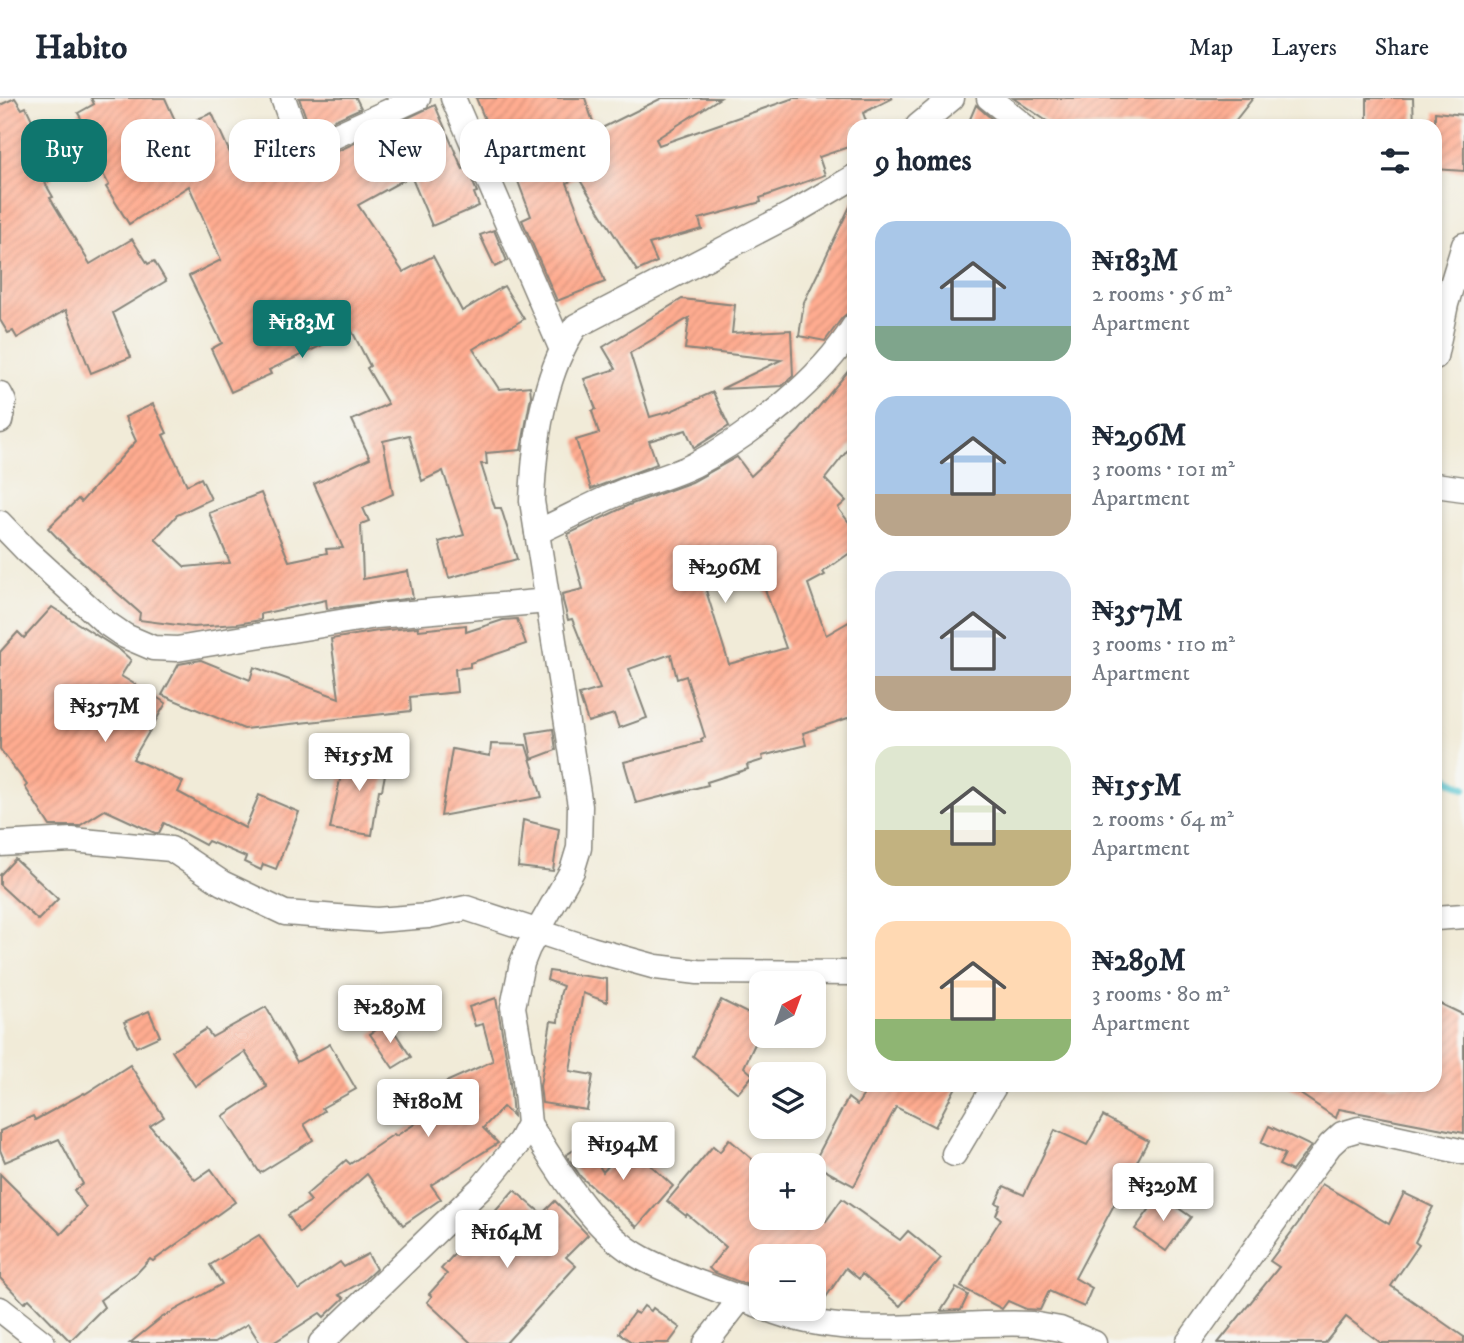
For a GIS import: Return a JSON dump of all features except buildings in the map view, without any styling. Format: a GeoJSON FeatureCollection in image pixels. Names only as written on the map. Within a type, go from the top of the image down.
{"type":"FeatureCollection","features":[{"type":"Feature","properties":{"kind":"street"},"geometry":{"type":"LineString","coordinates":[[283,98],[297,137],[316,145],[418,98]]}},
{"type":"Feature","properties":{"kind":"street"},"geometry":{"type":"LineString","coordinates":[[453,98],[562,350]]}},
{"type":"Feature","properties":{"kind":"street"},"geometry":{"type":"LineString","coordinates":[[926,119],[952,98]]}},
{"type":"Feature","properties":{"kind":"street"},"geometry":{"type":"LineString","coordinates":[[989,98],[1015,119]]}},
{"type":"Feature","properties":{"kind":"street"},"geometry":{"type":"LineString","coordinates":[[749,1301],[641,1258],[619,1242],[576,1199],[529,1124],[513,1007],[522,963],[572,871],[579,848],[580,806],[532,501],[533,467],[549,382],[562,350],[576,326],[847,186]]}},
{"type":"Feature","properties":{"kind":"street"},"geometry":{"type":"LineString","coordinates":[[1442,299],[1464,245]]}},
{"type":"Feature","properties":{"kind":"street"},"geometry":{"type":"LineString","coordinates":[[537,532],[622,492],[693,466],[739,438],[822,369],[847,337]]}},
{"type":"Feature","properties":{"kind":"street"},"geometry":{"type":"LineString","coordinates":[[0,394],[4,402],[0,421]]}},
{"type":"Feature","properties":{"kind":"street"},"geometry":{"type":"LineString","coordinates":[[1442,486],[1464,489]]}},
{"type":"Feature","properties":{"kind":"street"},"geometry":{"type":"LineString","coordinates":[[0,523],[106,623],[131,640],[153,648],[177,649],[376,617],[548,601]]}},
{"type":"Feature","properties":{"kind":"street"},"geometry":{"type":"LineString","coordinates":[[0,844],[72,839],[171,849],[222,883],[285,913],[377,920],[428,916],[466,908],[656,967],[731,973],[847,973]]}},
{"type":"Feature","properties":{"kind":"street"},"geometry":{"type":"LineString","coordinates":[[1442,918],[1464,916]]}},
{"type":"Feature","properties":{"kind":"street"},"geometry":{"type":"LineString","coordinates":[[954,1154],[991,1092]]}},
{"type":"Feature","properties":{"kind":"street"},"geometry":{"type":"LineString","coordinates":[[321,1343],[482,1187],[520,1141],[529,1124]]}},
{"type":"Feature","properties":{"kind":"street"},"geometry":{"type":"LineString","coordinates":[[1188,1343],[1290,1198],[1330,1145],[1342,1134],[1359,1129],[1464,1152]]}},
{"type":"Feature","properties":{"kind":"street"},"geometry":{"type":"LineString","coordinates":[[706,1343],[749,1304]]}},
{"type":"Feature","properties":{"kind":"street"},"geometry":{"type":"LineString","coordinates":[[0,1309],[43,1343]]}},
{"type":"Feature","properties":{"kind":"street"},"geometry":{"type":"LineString","coordinates":[[807,1321],[849,1327],[1003,1323],[1027,1333],[1060,1329],[1094,1343]]}},
{"type":"Feature","properties":{"kind":"waterway"},"geometry":{"type":"LineString","coordinates":[[1442,775],[1464,788]]}}]}
